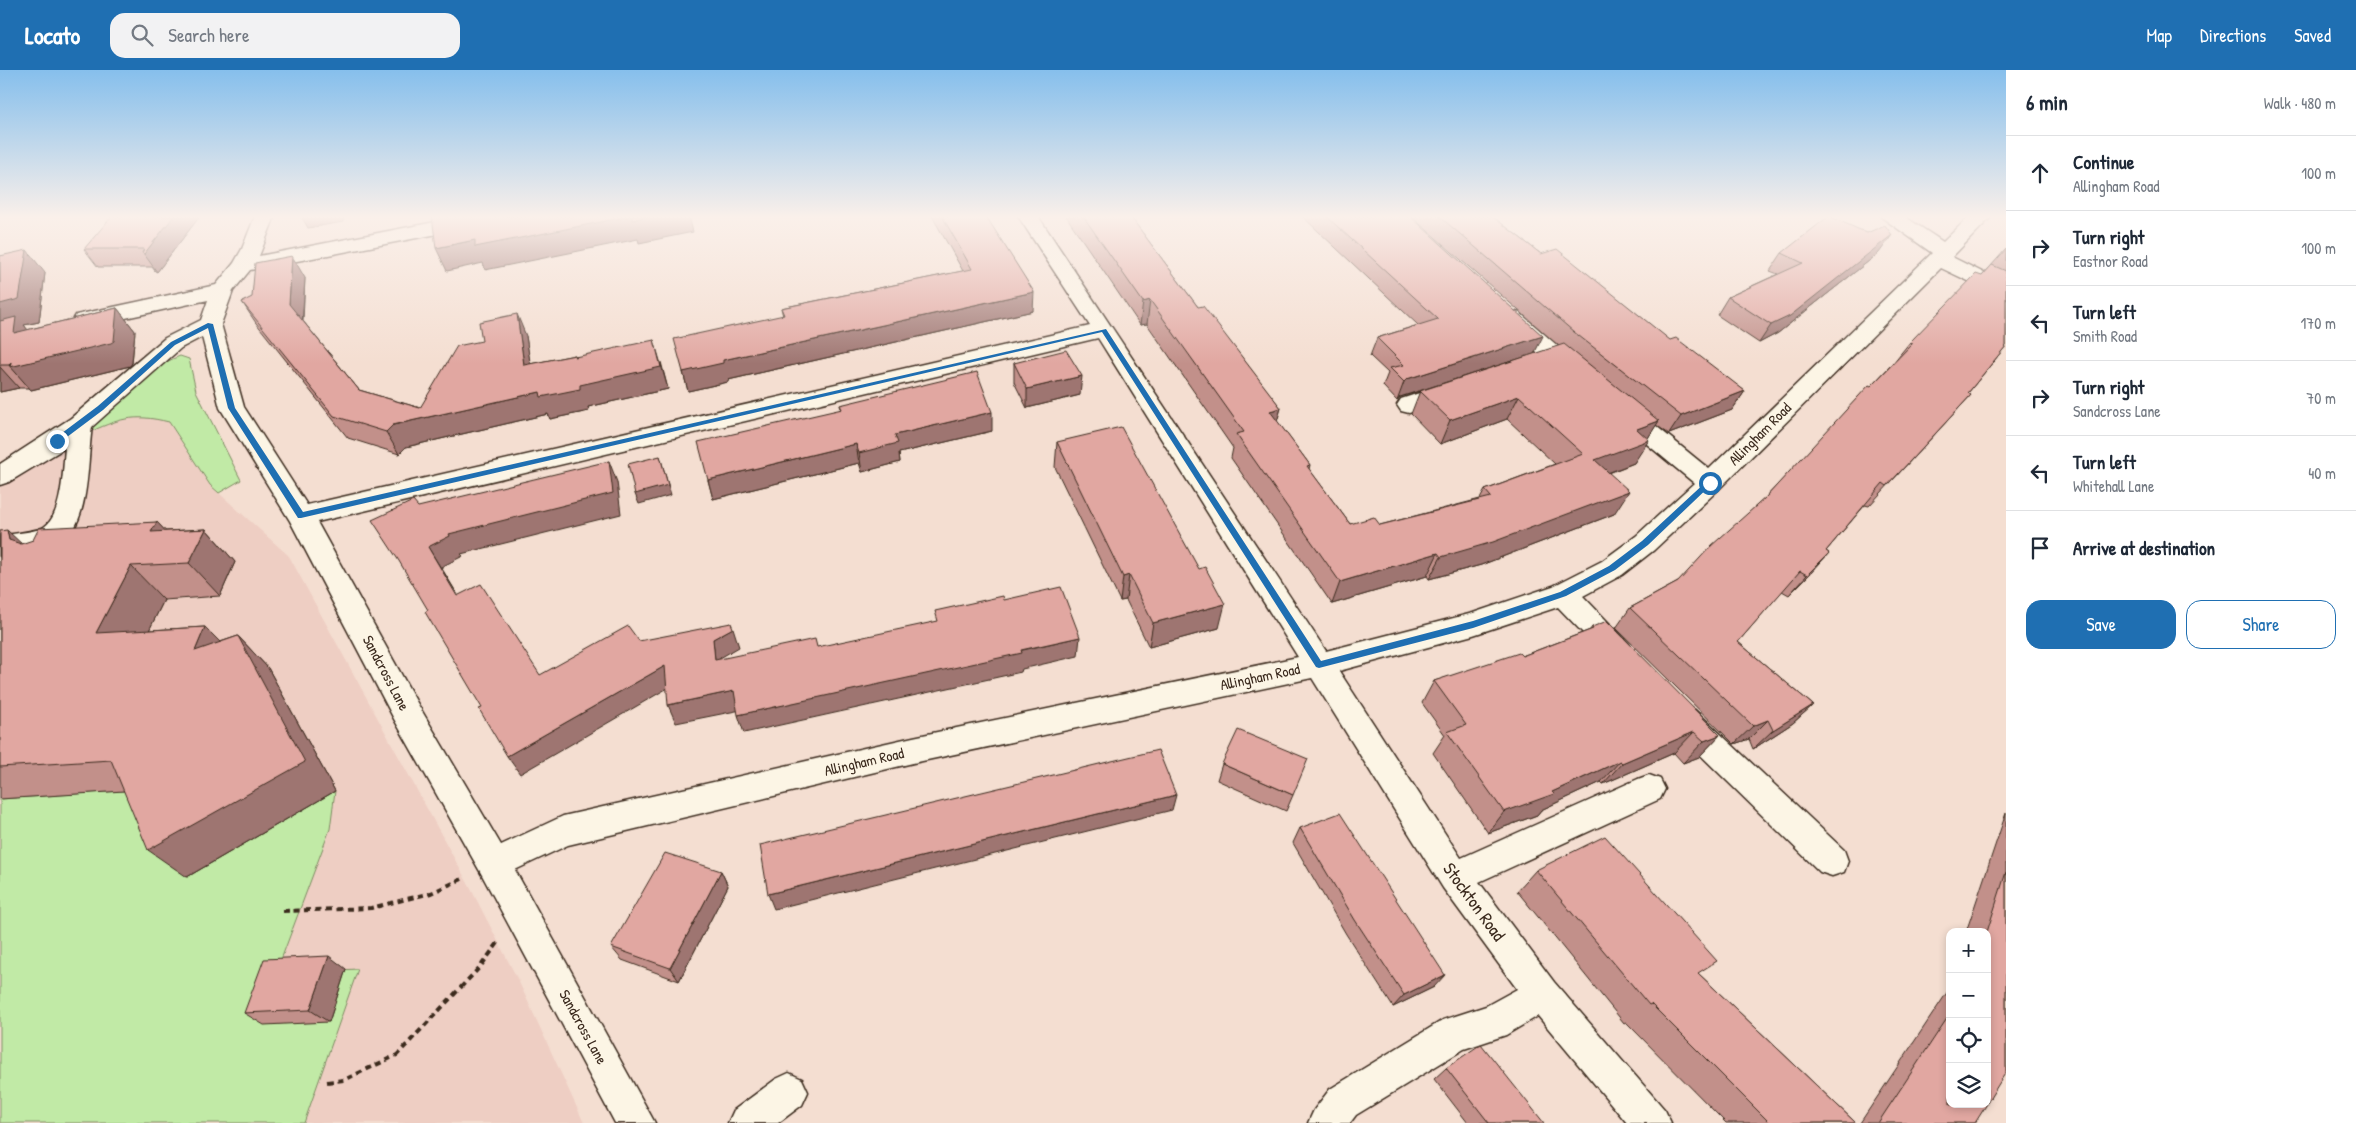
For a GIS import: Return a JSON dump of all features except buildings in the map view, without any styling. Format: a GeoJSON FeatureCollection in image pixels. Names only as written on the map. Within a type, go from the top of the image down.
{"type":"FeatureCollection","features":[{"type":"Feature","properties":{"kind":"street"},"geometry":{"type":"LineString","coordinates":[[0,476],[57,441],[80,424],[173,343],[210,324],[223,290],[243,265]]}},
{"type":"Feature","properties":{"kind":"street","name":"Stockton Road"},"geometry":{"type":"LineString","coordinates":[[1061,265],[1455,877],[1542,994],[1621,1089],[1652,1123]]}},
{"type":"Feature","properties":{"kind":"street","name":"Allingham Road"},"geometry":{"type":"LineString","coordinates":[[494,864],[563,831],[912,750],[1319,665],[1473,624],[1563,594],[1612,568],[1645,543],[1710,483],[1931,265]]}},
{"type":"Feature","properties":{"kind":"street"},"geometry":{"type":"LineString","coordinates":[[1959,265],[2006,292]]}},
{"type":"Feature","properties":{"kind":"street"},"geometry":{"type":"LineString","coordinates":[[66,324],[223,290]]}},
{"type":"Feature","properties":{"kind":"street"},"geometry":{"type":"LineString","coordinates":[[1493,301],[1555,357],[1710,483]]}},
{"type":"Feature","properties":{"kind":"street","name":"Sandcross Lane"},"geometry":{"type":"LineString","coordinates":[[210,324],[232,408],[301,516],[405,710],[494,864],[636,1123]]}},
{"type":"Feature","properties":{"kind":"street"},"geometry":{"type":"LineString","coordinates":[[301,516],[1104,330]]}},
{"type":"Feature","properties":{"kind":"street"},"geometry":{"type":"LineString","coordinates":[[1528,366],[1555,357]]}},
{"type":"Feature","properties":{"kind":"street"},"geometry":{"type":"LineString","coordinates":[[1409,405],[1473,384]]}},
{"type":"Feature","properties":{"kind":"street"},"geometry":{"type":"LineString","coordinates":[[0,546],[57,546],[72,502],[80,424]]}},
{"type":"Feature","properties":{"kind":"street"},"geometry":{"type":"LineString","coordinates":[[1563,594],[1637,671]]}},
{"type":"Feature","properties":{"kind":"street"},"geometry":{"type":"LineString","coordinates":[[1664,699],[1832,861]]}},
{"type":"Feature","properties":{"kind":"street"},"geometry":{"type":"LineString","coordinates":[[1455,877],[1649,790]]}},
{"type":"Feature","properties":{"kind":"street"},"geometry":{"type":"LineString","coordinates":[[1327,1123],[1342,1102],[1456,1033],[1493,1022],[1542,994]]}},
{"type":"Feature","properties":{"kind":"street"},"geometry":{"type":"LineString","coordinates":[[747,1123],[789,1092]]}},
{"type":"Feature","properties":{"kind":"path"},"geometry":{"type":"LineString","coordinates":[[283,912],[370,908],[431,893],[494,864]]}},
{"type":"Feature","properties":{"kind":"path"},"geometry":{"type":"LineString","coordinates":[[327,1082],[344,1080],[397,1055],[480,967],[521,913]]}},
{"type":"Feature","properties":{"kind":"shaded area"},"geometry":{"type":"Polygon","coordinates":[[[145,416],[169,422],[210,485],[289,556],[471,889],[518,980],[584,1123],[0,1123],[0,487],[85,434],[116,420],[145,416]]]}},
{"type":"Feature","properties":{"kind":"green space"},"geometry":{"type":"Polygon","coordinates":[[[180,356],[189,359],[196,391],[241,480],[219,493],[210,485],[169,422],[145,418],[126,419],[85,434],[141,379],[166,362],[180,356]]]}},
{"type":"Feature","properties":{"kind":"green space"},"geometry":{"type":"Polygon","coordinates":[[[194,786],[187,877],[335,791],[330,829],[276,973],[358,969],[304,1123],[0,1123],[0,799],[194,786]]]}},
{"type":"Feature","properties":{"kind":"route"},"geometry":{"type":"LineString","coordinates":[[57,441],[100,408],[173,343],[210,324],[232,408],[301,516],[1104,330],[1319,665],[1473,624],[1563,594],[1612,568],[1645,543],[1710,483]]}}]}
